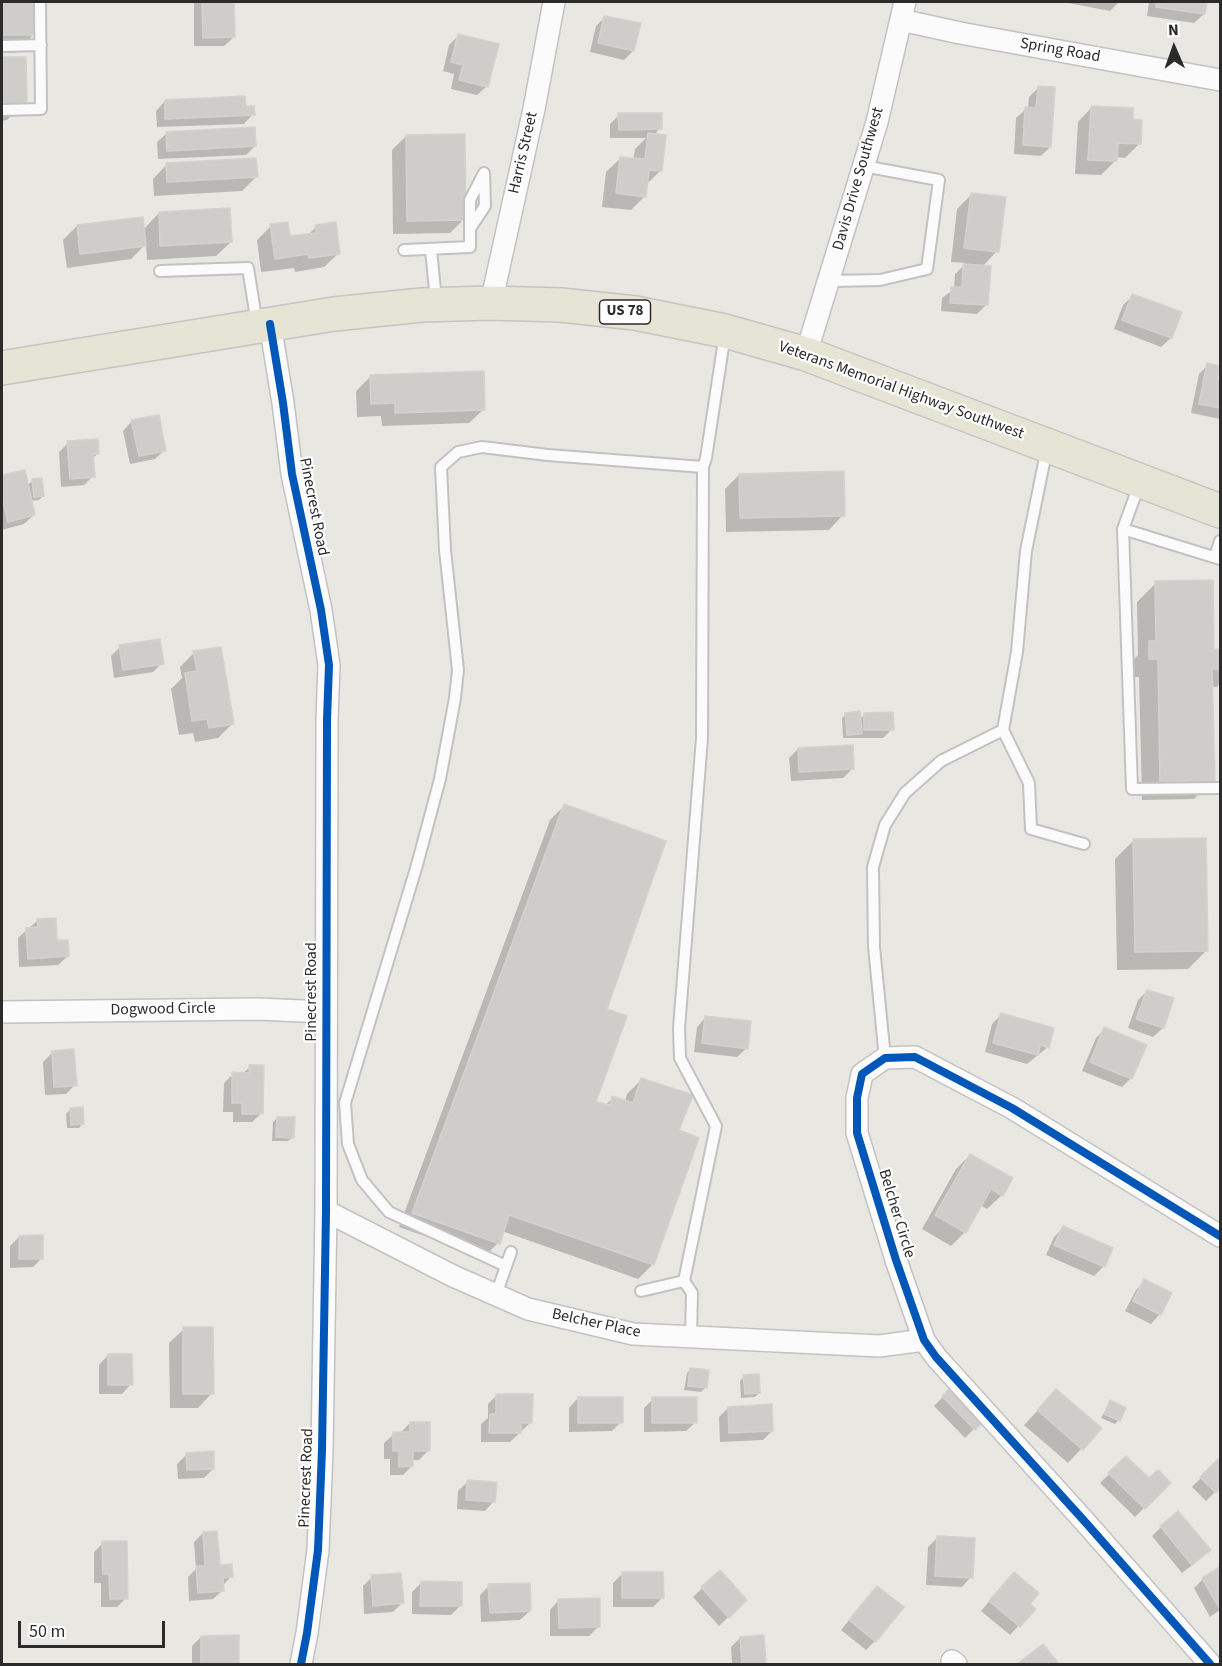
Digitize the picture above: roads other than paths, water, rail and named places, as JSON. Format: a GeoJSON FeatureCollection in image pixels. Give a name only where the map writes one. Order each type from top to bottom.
{"type":"FeatureCollection","features":[{"type":"Feature","properties":{"kind":"main road","name":"Veterans Memorial Highway Southwest"},"geometry":{"type":"LineString","coordinates":[[2,368],[334,314],[437,305],[489,303],[561,305],[635,313],[725,331],[806,354],[1221,511]]}},
{"type":"Feature","properties":{"kind":"street","name":"Harris Street"},"geometry":{"type":"LineString","coordinates":[[489,303],[493,294],[534,109],[554,2]]}},
{"type":"Feature","properties":{"kind":"street","name":"Spring Road"},"geometry":{"type":"LineString","coordinates":[[903,11],[960,33],[1221,80]]}},
{"type":"Feature","properties":{"kind":"street","name":"Davis Drive Southwest"},"geometry":{"type":"LineString","coordinates":[[806,354],[877,122],[903,11]]}},
{"type":"Feature","properties":{"kind":"street","name":"Pinecrest Road"},"geometry":{"type":"LineString","coordinates":[[264,325],[283,403],[292,474],[321,610],[329,665],[325,1012],[326,1212],[322,1450],[318,1550],[301,1665]]}},
{"type":"Feature","properties":{"kind":"street","name":"Dogwood Circle"},"geometry":{"type":"LineString","coordinates":[[2,1012],[258,1009],[325,1012]]}},
{"type":"Feature","properties":{"kind":"street"},"geometry":{"type":"LineString","coordinates":[[885,1058],[915,1057],[1012,1108],[1221,1236]]}},
{"type":"Feature","properties":{"kind":"street","name":"Belcher Circle"},"geometry":{"type":"LineString","coordinates":[[885,1058],[862,1074],[857,1098],[857,1133],[896,1260],[924,1340],[936,1357],[1087,1524],[1210,1665]]}},
{"type":"Feature","properties":{"kind":"street","name":"Belcher Place"},"geometry":{"type":"LineString","coordinates":[[326,1212],[453,1276],[528,1309],[633,1334],[879,1346],[924,1340]]}},
{"type":"Feature","properties":{"kind":"lane"},"geometry":{"type":"LineString","coordinates":[[2,110],[41,109],[40,2]]}},
{"type":"Feature","properties":{"kind":"lane"},"geometry":{"type":"LineString","coordinates":[[2,46],[41,45]]}},
{"type":"Feature","properties":{"kind":"lane"},"geometry":{"type":"LineString","coordinates":[[829,281],[879,280],[927,270],[939,180],[863,166]]}},
{"type":"Feature","properties":{"kind":"lane"},"geometry":{"type":"LineString","coordinates":[[404,250],[470,247],[471,227]]}},
{"type":"Feature","properties":{"kind":"lane"},"geometry":{"type":"LineString","coordinates":[[431,250],[437,305]]}},
{"type":"Feature","properties":{"kind":"lane"},"geometry":{"type":"LineString","coordinates":[[160,271],[248,268],[264,325]]}},
{"type":"Feature","properties":{"kind":"lane"},"geometry":{"type":"LineString","coordinates":[[691,1337],[692,1293],[684,1281],[716,1126],[680,1058],[680,1028],[702,738],[703,467],[725,331]]}},
{"type":"Feature","properties":{"kind":"lane"},"geometry":{"type":"LineString","coordinates":[[1047,445],[1026,551],[1017,652],[1003,730],[1029,783],[1031,829],[1084,844]]}},
{"type":"Feature","properties":{"kind":"lane"},"geometry":{"type":"LineString","coordinates":[[506,1266],[389,1212],[362,1180],[348,1144],[345,1103],[435,801],[455,698],[458,670],[445,550],[441,467],[458,452],[482,447],[548,455],[703,467]]}},
{"type":"Feature","properties":{"kind":"lane"},"geometry":{"type":"LineString","coordinates":[[1141,481],[1123,529],[1132,789],[1221,788]]}},
{"type":"Feature","properties":{"kind":"lane"},"geometry":{"type":"LineString","coordinates":[[1123,529],[1218,558],[1221,541]]}},
{"type":"Feature","properties":{"kind":"lane"},"geometry":{"type":"LineString","coordinates":[[885,1058],[874,947],[873,867],[885,825],[905,793],[941,761],[1003,730]]}},
{"type":"Feature","properties":{"kind":"lane"},"geometry":{"type":"LineString","coordinates":[[496,1295],[511,1252]]}},
{"type":"Feature","properties":{"kind":"lane"},"geometry":{"type":"LineString","coordinates":[[641,1291],[684,1281]]}}]}
